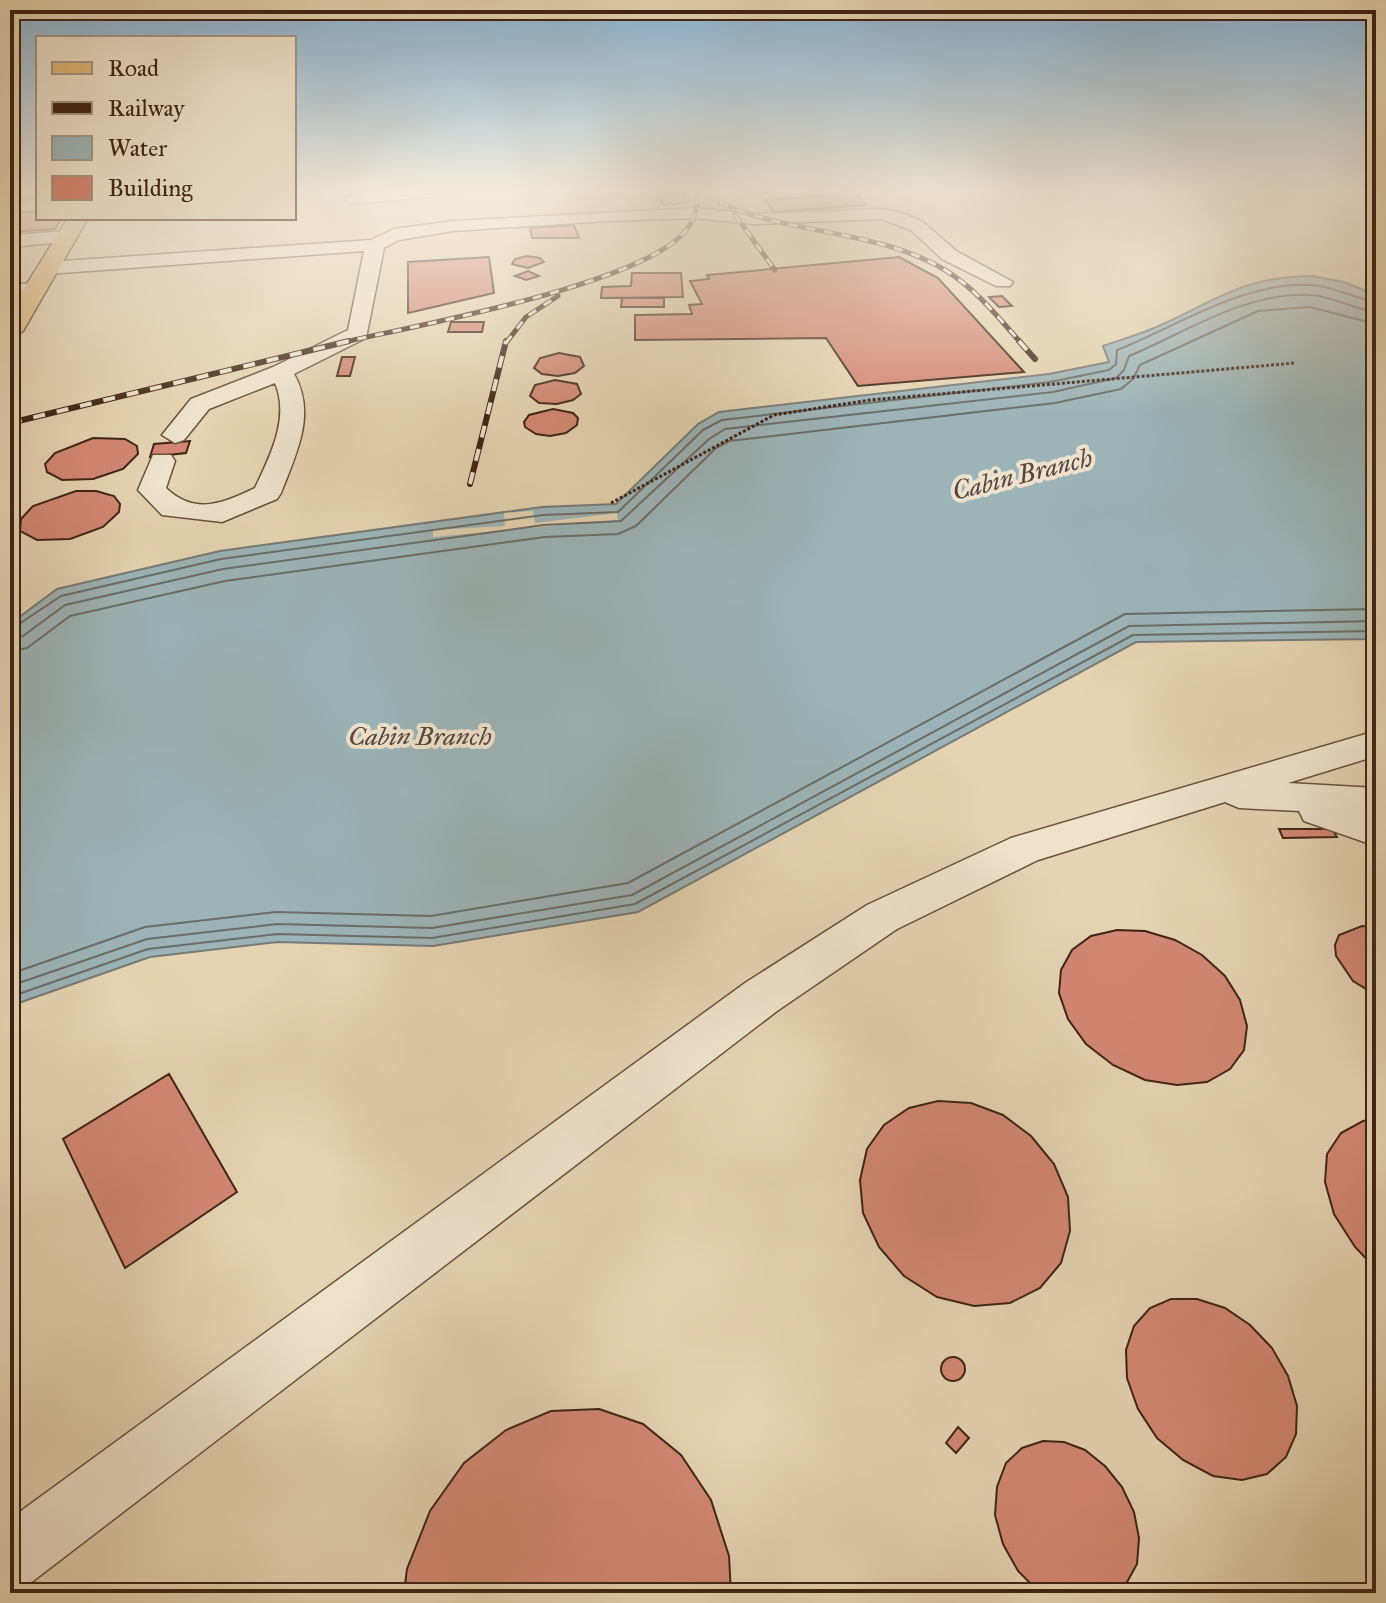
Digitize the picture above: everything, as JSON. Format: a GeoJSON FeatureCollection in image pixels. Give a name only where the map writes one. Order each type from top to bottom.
{"type":"FeatureCollection","features":[{"type":"Feature","properties":{"kind":"main road"},"geometry":{"type":"LineString","coordinates":[[12,325],[51,264]]}},
{"type":"Feature","properties":{"kind":"street"},"geometry":{"type":"LineString","coordinates":[[48,268],[108,264]]}},
{"type":"Feature","properties":{"kind":"street"},"geometry":{"type":"LineString","coordinates":[[175,435],[200,404],[281,372],[358,333],[371,264]]}},
{"type":"Feature","properties":{"kind":"street"},"geometry":{"type":"LineString","coordinates":[[967,264],[1003,282]]}},
{"type":"Feature","properties":{"kind":"street"},"geometry":{"type":"LineString","coordinates":[[10,291],[35,289]]}},
{"type":"Feature","properties":{"kind":"street"},"geometry":{"type":"LineString","coordinates":[[162,461],[152,490],[172,509],[222,514],[267,493],[286,447],[296,408],[281,372]]}},
{"type":"Feature","properties":{"kind":"street"},"geometry":{"type":"LineString","coordinates":[[10,1558],[761,997],[882,917],[1025,849],[1376,743]]}},
{"type":"Feature","properties":{"kind":"street"},"geometry":{"type":"LineString","coordinates":[[1214,792],[1376,802]]}},
{"type":"Feature","properties":{"kind":"street"},"geometry":{"type":"LineString","coordinates":[[1271,796],[1376,831]]}},
{"type":"Feature","properties":{"kind":"path"},"geometry":{"type":"LineString","coordinates":[[611,503],[774,415],[870,400],[1295,363]]}},
{"type":"Feature","properties":{"kind":"water","name":"Cabin Branch"},"geometry":{"type":"Polygon","coordinates":[[[1312,276],[1344,282],[1376,295],[1376,639],[1136,642],[638,912],[433,946],[277,942],[150,957],[10,1006],[10,624],[57,589],[220,551],[542,507],[616,504],[698,424],[719,412],[1049,374],[1109,362],[1103,346],[1154,328],[1249,285],[1288,277],[1312,276]]]}},
{"type":"Feature","properties":{"kind":"pier"},"geometry":{"type":"Polygon","coordinates":[[[533,511],[535,523],[617,513],[618,520],[433,537],[433,530],[505,526],[504,513],[533,511]]]}},
{"type":"Feature","properties":{"kind":"building"},"geometry":{"type":"Polygon","coordinates":[[[408,264],[490,264],[494,293],[408,313],[408,264]]]}},
{"type":"Feature","properties":{"kind":"building"},"geometry":{"type":"Polygon","coordinates":[[[512,264],[539,264],[528,268],[512,264]]]}},
{"type":"Feature","properties":{"kind":"building"},"geometry":{"type":"Polygon","coordinates":[[[826,264],[912,264],[938,278],[1024,372],[858,386],[826,338],[635,340],[635,315],[692,314],[689,305],[702,304],[690,281],[709,279],[707,275],[826,264]]]}},
{"type":"Feature","properties":{"kind":"building"},"geometry":{"type":"Polygon","coordinates":[[[528,271],[539,276],[526,280],[515,276],[528,271]]]}},
{"type":"Feature","properties":{"kind":"building"},"geometry":{"type":"Polygon","coordinates":[[[632,273],[681,273],[683,297],[601,298],[602,287],[631,286],[632,273]]]}},
{"type":"Feature","properties":{"kind":"building"},"geometry":{"type":"Polygon","coordinates":[[[1002,296],[1012,306],[999,307],[989,297],[1002,296]]]}},
{"type":"Feature","properties":{"kind":"building"},"geometry":{"type":"Polygon","coordinates":[[[622,298],[664,298],[664,307],[621,307],[622,298]]]}},
{"type":"Feature","properties":{"kind":"building"},"geometry":{"type":"Polygon","coordinates":[[[451,322],[484,322],[482,332],[448,332],[451,322]]]}},
{"type":"Feature","properties":{"kind":"building"},"geometry":{"type":"Polygon","coordinates":[[[559,353],[580,357],[584,366],[575,373],[558,376],[542,374],[534,368],[540,358],[559,353]]]}},
{"type":"Feature","properties":{"kind":"building"},"geometry":{"type":"Polygon","coordinates":[[[342,357],[355,357],[350,376],[337,376],[342,357]]]}},
{"type":"Feature","properties":{"kind":"building"},"geometry":{"type":"Polygon","coordinates":[[[555,380],[577,384],[581,394],[573,400],[557,404],[539,403],[530,396],[535,385],[555,380]]]}},
{"type":"Feature","properties":{"kind":"building"},"geometry":{"type":"Polygon","coordinates":[[[553,409],[573,413],[578,418],[577,425],[566,433],[550,436],[536,434],[525,427],[524,422],[529,415],[553,409]]]}},
{"type":"Feature","properties":{"kind":"building"},"geometry":{"type":"Polygon","coordinates":[[[93,438],[125,439],[137,446],[138,454],[123,469],[93,479],[62,480],[47,472],[45,464],[55,453],[93,438]]]}},
{"type":"Feature","properties":{"kind":"building"},"geometry":{"type":"Polygon","coordinates":[[[190,441],[186,453],[150,457],[154,444],[190,441]]]}},
{"type":"Feature","properties":{"kind":"building"},"geometry":{"type":"Polygon","coordinates":[[[76,491],[96,491],[114,496],[120,504],[119,512],[103,527],[70,539],[37,540],[20,531],[21,519],[33,506],[76,491]]]}},
{"type":"Feature","properties":{"kind":"building"},"geometry":{"type":"Polygon","coordinates":[[[1279,829],[1332,829],[1337,837],[1283,838],[1279,829]]]}},
{"type":"Feature","properties":{"kind":"building"},"geometry":{"type":"Polygon","coordinates":[[[1362,926],[1376,927],[1376,995],[1353,981],[1336,956],[1335,945],[1339,935],[1362,926]]]}},
{"type":"Feature","properties":{"kind":"building"},"geometry":{"type":"Polygon","coordinates":[[[1117,930],[1145,931],[1175,940],[1202,955],[1225,976],[1240,1000],[1247,1026],[1244,1050],[1230,1069],[1207,1082],[1177,1085],[1145,1080],[1113,1065],[1086,1044],[1068,1019],[1059,993],[1061,970],[1072,950],[1091,936],[1117,930]]]}},
{"type":"Feature","properties":{"kind":"building"},"geometry":{"type":"Polygon","coordinates":[[[169,1074],[237,1192],[125,1268],[63,1139],[169,1074]]]}},
{"type":"Feature","properties":{"kind":"building"},"geometry":{"type":"Polygon","coordinates":[[[938,1101],[971,1103],[1003,1115],[1031,1136],[1054,1164],[1068,1197],[1070,1231],[1061,1263],[1040,1288],[1010,1303],[974,1306],[937,1297],[904,1276],[879,1247],[863,1213],[860,1180],[867,1149],[884,1125],[909,1108],[938,1101]]]}},
{"type":"Feature","properties":{"kind":"building"},"geometry":{"type":"Polygon","coordinates":[[[1376,1119],[1376,1269],[1355,1247],[1334,1214],[1325,1182],[1327,1154],[1341,1133],[1363,1121],[1376,1119]]]}},
{"type":"Feature","properties":{"kind":"building"},"geometry":{"type":"Polygon","coordinates":[[[1171,1299],[1197,1299],[1225,1308],[1250,1325],[1272,1348],[1288,1376],[1297,1406],[1296,1434],[1286,1457],[1267,1474],[1242,1480],[1213,1476],[1183,1460],[1157,1438],[1138,1409],[1127,1378],[1126,1350],[1134,1326],[1150,1308],[1171,1299]]]}},
{"type":"Feature","properties":{"kind":"building"},"geometry":{"type":"Polygon","coordinates":[[[953,1357],[964,1364],[965,1369],[958,1380],[953,1381],[942,1374],[941,1369],[948,1358],[953,1357]]]}},
{"type":"Feature","properties":{"kind":"building"},"geometry":{"type":"Polygon","coordinates":[[[599,1409],[643,1424],[681,1455],[711,1500],[729,1556],[731,1593],[404,1593],[407,1569],[430,1511],[464,1463],[506,1430],[551,1411],[599,1409]]]}},
{"type":"Feature","properties":{"kind":"building"},"geometry":{"type":"Polygon","coordinates":[[[958,1427],[969,1438],[956,1453],[946,1443],[958,1427]]]}},
{"type":"Feature","properties":{"kind":"building"},"geometry":{"type":"Polygon","coordinates":[[[1043,1441],[1064,1442],[1085,1450],[1105,1466],[1122,1487],[1134,1512],[1139,1538],[1137,1564],[1121,1593],[1040,1593],[1018,1571],[1003,1544],[995,1515],[997,1487],[1006,1463],[1022,1448],[1043,1441]]]}},
{"type":"Feature","properties":{"kind":"railway"},"geometry":{"type":"LineString","coordinates":[[349,341],[526,300],[579,285],[634,264]]}},
{"type":"Feature","properties":{"kind":"railway"},"geometry":{"type":"LineString","coordinates":[[770,264],[775,270]]}},
{"type":"Feature","properties":{"kind":"railway"},"geometry":{"type":"LineString","coordinates":[[933,264],[966,285],[1021,343]]}},
{"type":"Feature","properties":{"kind":"railway"},"geometry":{"type":"LineString","coordinates":[[506,343],[526,317],[558,296]]}},
{"type":"Feature","properties":{"kind":"railway"},"geometry":{"type":"LineString","coordinates":[[10,423],[349,341]]}},
{"type":"Feature","properties":{"kind":"railway"},"geometry":{"type":"LineString","coordinates":[[340,343],[349,341]]}},
{"type":"Feature","properties":{"kind":"railway"},"geometry":{"type":"LineString","coordinates":[[470,484],[506,341]]}},
{"type":"Feature","properties":{"kind":"railway"},"geometry":{"type":"LineString","coordinates":[[1019,341],[1035,359]]}}]}
